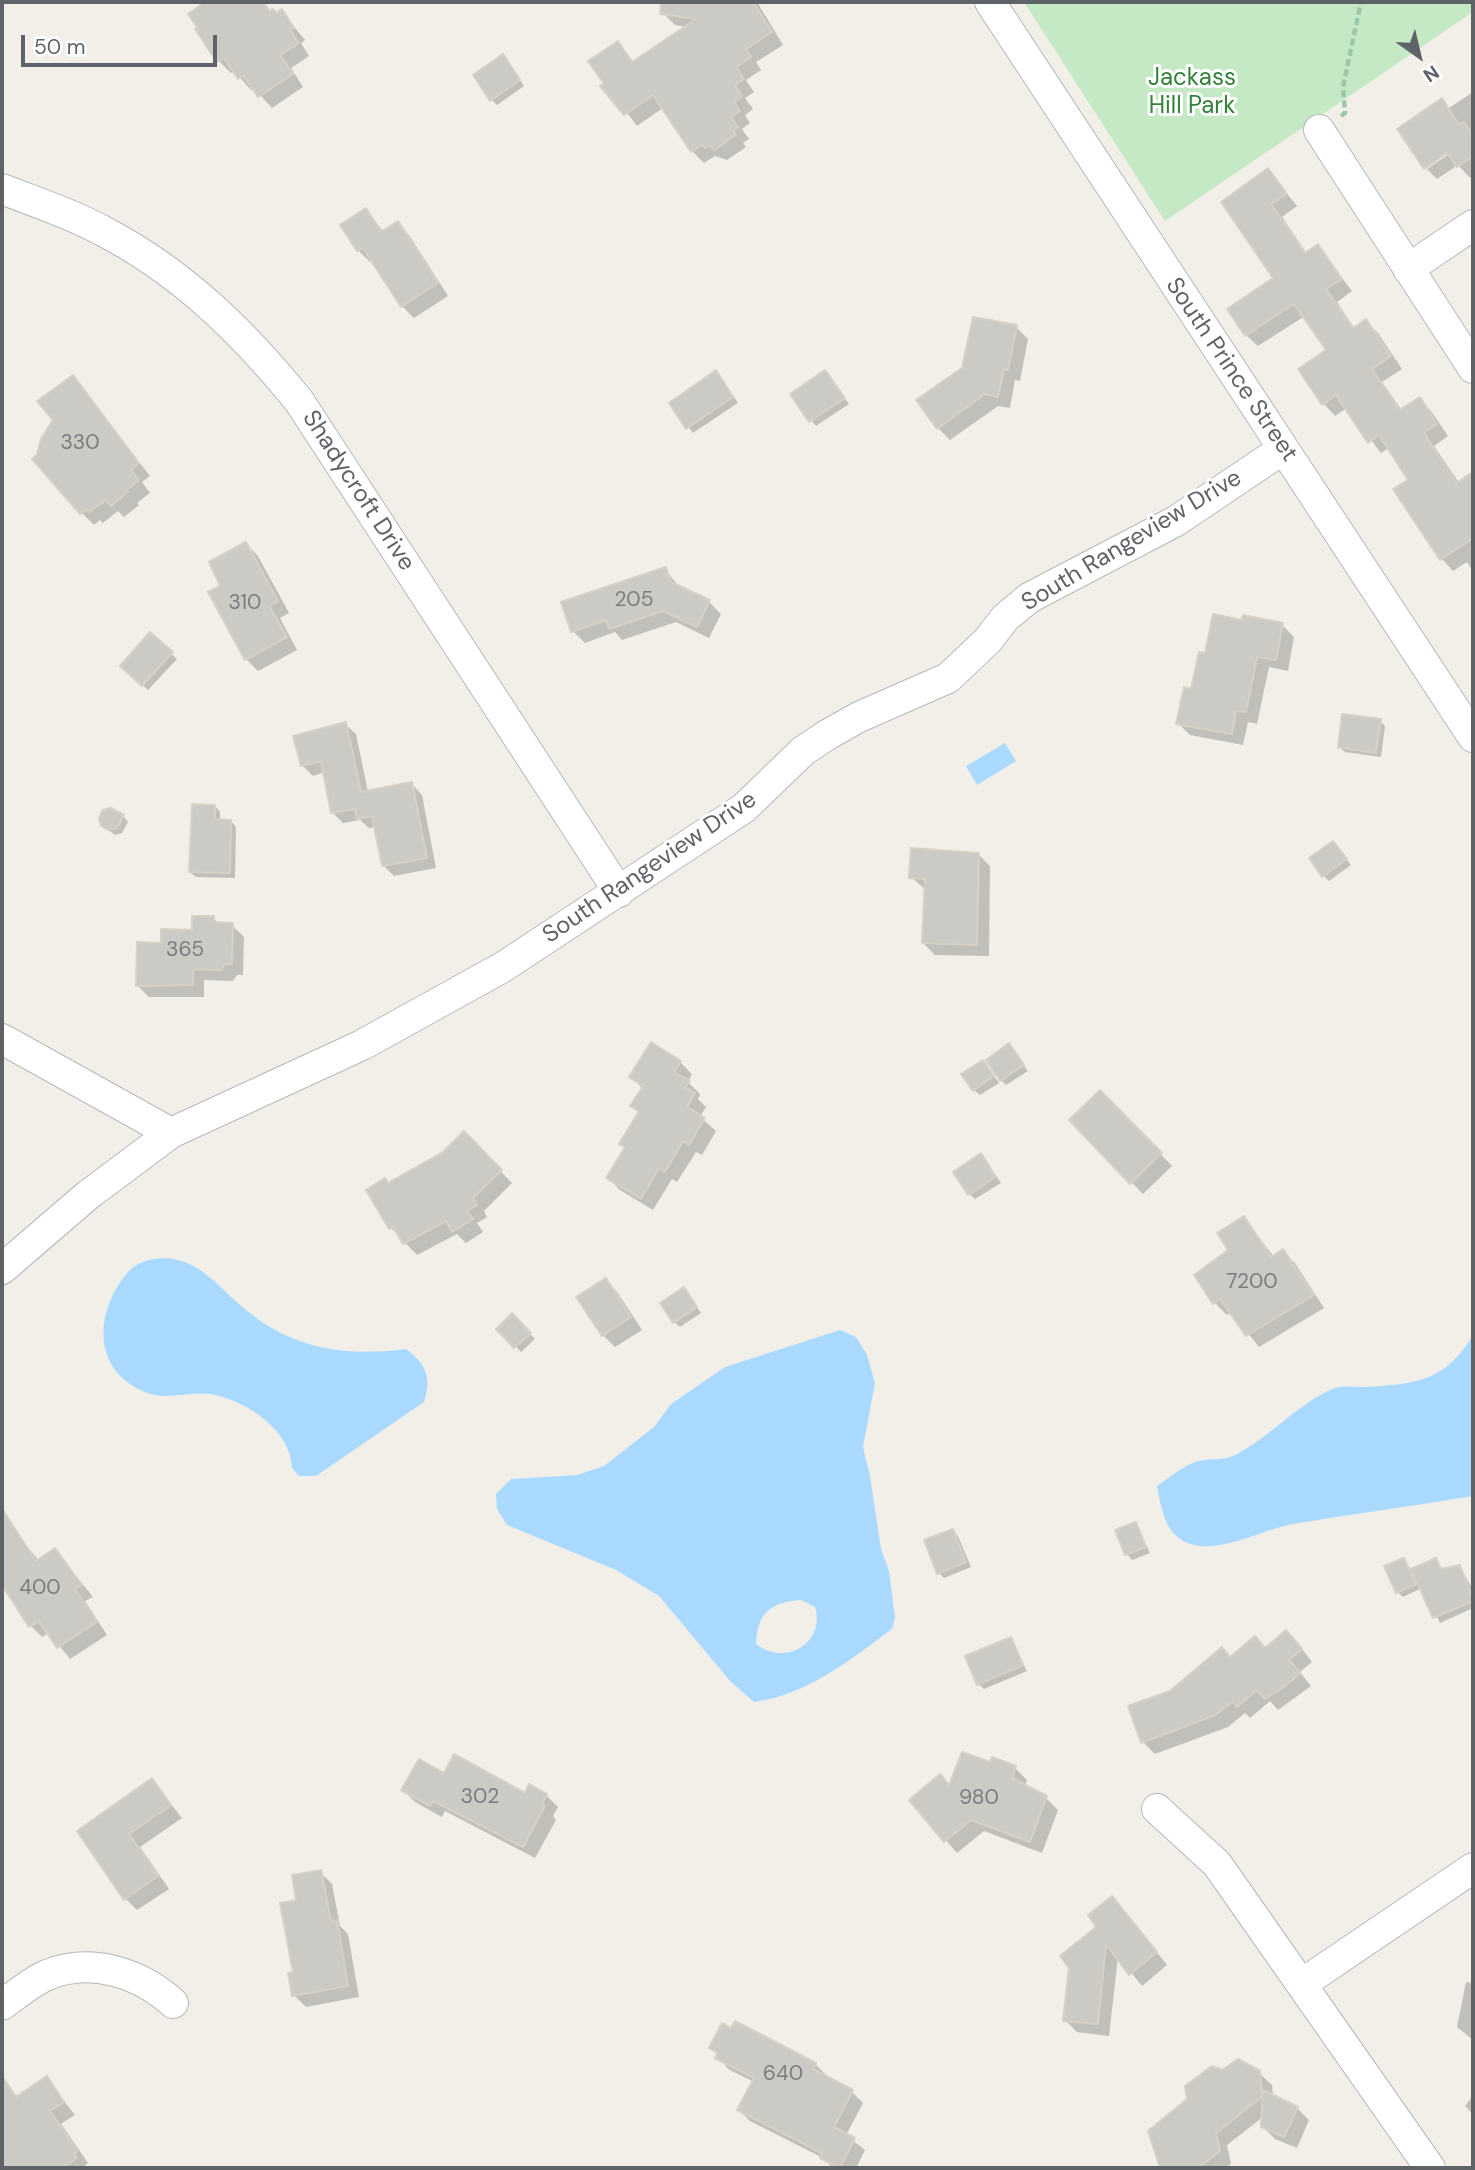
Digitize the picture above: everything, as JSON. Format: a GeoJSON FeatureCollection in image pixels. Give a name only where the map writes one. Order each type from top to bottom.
{"type":"FeatureCollection","features":[{"type":"Feature","properties":{"kind":"street","name":"South Prince Street"},"geometry":{"type":"LineString","coordinates":[[990,2],[1473,737]]}},
{"type":"Feature","properties":{"kind":"street"},"geometry":{"type":"LineString","coordinates":[[1319,130],[1473,368]]}},
{"type":"Feature","properties":{"kind":"street","name":"Shadycroft Drive"},"geometry":{"type":"LineString","coordinates":[[2,189],[102,230],[163,267],[210,304],[260,353],[299,401],[620,892]]}},
{"type":"Feature","properties":{"kind":"street"},"geometry":{"type":"LineString","coordinates":[[1408,269],[1473,225]]}},
{"type":"Feature","properties":{"kind":"street","name":"South Rangeview Drive"},"geometry":{"type":"LineString","coordinates":[[2,1269],[88,1195],[171,1133],[406,1023],[503,967],[744,808],[818,740],[859,717],[948,678],[988,640],[1005,618],[1029,598],[1176,521],[1283,449]]}},
{"type":"Feature","properties":{"kind":"street"},"geometry":{"type":"LineString","coordinates":[[2,1039],[171,1133]]}},
{"type":"Feature","properties":{"kind":"street"},"geometry":{"type":"LineString","coordinates":[[1157,1810],[1217,1864],[1303,1983],[1430,2168]]}},
{"type":"Feature","properties":{"kind":"street"},"geometry":{"type":"LineString","coordinates":[[1303,1983],[1473,1868]]}},
{"type":"Feature","properties":{"kind":"street"},"geometry":{"type":"LineString","coordinates":[[2,2005],[48,1975],[78,1967],[126,1974],[145,1982],[173,2003]]}},
{"type":"Feature","properties":{"kind":"path"},"geometry":{"type":"LineString","coordinates":[[1319,130],[1345,113],[1343,87],[1361,2]]}},
{"type":"Feature","properties":{"kind":"green space","name":"Jackass Hill Park"},"geometry":{"type":"Polygon","coordinates":[[[1024,2],[1473,2],[1473,12],[1165,221],[1024,2]]]}},
{"type":"Feature","properties":{"kind":"water"},"geometry":{"type":"Polygon","coordinates":[[[1005,743],[1016,761],[977,785],[966,766],[1005,743]]]}},
{"type":"Feature","properties":{"kind":"water"},"geometry":{"type":"Polygon","coordinates":[[[152,1259],[179,1260],[200,1270],[263,1323],[301,1341],[321,1347],[362,1352],[406,1349],[423,1366],[427,1378],[424,1402],[316,1476],[299,1476],[292,1468],[290,1455],[276,1430],[254,1411],[215,1395],[158,1396],[133,1386],[119,1375],[110,1362],[105,1347],[106,1314],[112,1297],[130,1270],[152,1259]]]}},
{"type":"Feature","properties":{"kind":"water"},"geometry":{"type":"Polygon","coordinates":[[[840,1330],[856,1337],[867,1355],[875,1383],[863,1447],[881,1549],[889,1571],[895,1618],[892,1629],[844,1664],[810,1684],[792,1692],[754,1702],[730,1681],[659,1596],[616,1570],[507,1525],[497,1509],[496,1494],[511,1479],[577,1475],[604,1466],[654,1427],[671,1404],[725,1367],[840,1330]],[[801,1600],[781,1603],[774,1607],[759,1624],[756,1644],[779,1653],[800,1648],[809,1641],[814,1631],[817,1620],[815,1607],[801,1600]]]}},
{"type":"Feature","properties":{"kind":"water"},"geometry":{"type":"Polygon","coordinates":[[[1473,1335],[1473,1496],[1293,1524],[1218,1545],[1194,1545],[1184,1541],[1171,1530],[1163,1514],[1157,1486],[1182,1469],[1198,1461],[1235,1455],[1306,1404],[1332,1389],[1399,1384],[1427,1378],[1451,1363],[1473,1335]]]}},
{"type":"Feature","properties":{"kind":"building"},"geometry":{"type":"Polygon","coordinates":[[[205,2],[262,2],[269,11],[273,9],[276,13],[282,9],[294,28],[290,30],[299,43],[280,55],[293,74],[258,97],[243,75],[238,79],[224,58],[217,62],[195,29],[197,27],[188,14],[205,2]]]}},
{"type":"Feature","properties":{"kind":"building"},"geometry":{"type":"Polygon","coordinates":[[[661,2],[753,2],[772,32],[746,49],[751,57],[736,67],[744,79],[735,85],[742,97],[734,102],[740,111],[731,117],[738,127],[733,130],[736,135],[714,150],[710,145],[705,148],[703,144],[691,152],[653,95],[624,115],[600,86],[604,84],[588,61],[618,41],[632,62],[696,19],[660,14],[661,2]]]}},
{"type":"Feature","properties":{"kind":"building"},"geometry":{"type":"Polygon","coordinates":[[[503,54],[520,80],[490,101],[473,75],[503,54]]]}},
{"type":"Feature","properties":{"kind":"building"},"geometry":{"type":"Polygon","coordinates":[[[1442,98],[1459,125],[1464,122],[1473,136],[1473,156],[1457,167],[1447,153],[1424,169],[1397,129],[1442,98]]]}},
{"type":"Feature","properties":{"kind":"building"},"geometry":{"type":"Polygon","coordinates":[[[1268,168],[1287,194],[1271,204],[1305,253],[1318,244],[1342,279],[1326,289],[1353,328],[1366,319],[1391,356],[1372,369],[1399,410],[1420,397],[1437,424],[1424,433],[1456,483],[1473,472],[1473,538],[1440,560],[1393,489],[1408,480],[1379,435],[1368,443],[1336,395],[1322,405],[1298,369],[1326,350],[1294,304],[1245,336],[1227,309],[1273,278],[1221,202],[1268,168]]]}},
{"type":"Feature","properties":{"kind":"building"},"geometry":{"type":"Polygon","coordinates":[[[366,208],[381,232],[398,221],[438,283],[401,307],[363,248],[357,251],[340,225],[366,208]]]}},
{"type":"Feature","properties":{"kind":"building"},"geometry":{"type":"Polygon","coordinates":[[[973,317],[1017,325],[1008,370],[1004,369],[998,397],[985,394],[937,429],[916,400],[962,368],[973,317]]]}},
{"type":"Feature","properties":{"kind":"building"},"geometry":{"type":"Polygon","coordinates":[[[716,370],[733,397],[686,429],[669,403],[716,370]]]}},
{"type":"Feature","properties":{"kind":"building"},"geometry":{"type":"Polygon","coordinates":[[[825,370],[845,398],[809,422],[790,394],[825,370]]]}},
{"type":"Feature","properties":{"kind":"building"},"geometry":{"type":"Polygon","coordinates":[[[73,375],[139,463],[131,470],[139,480],[126,490],[128,492],[111,506],[106,500],[89,512],[87,509],[80,514],[32,459],[37,455],[41,439],[53,420],[37,401],[73,375]]]}},
{"type":"Feature","properties":{"kind":"building"},"geometry":{"type":"Polygon","coordinates":[[[246,542],[278,601],[269,606],[287,637],[245,660],[208,592],[220,586],[209,562],[246,542]]]}},
{"type":"Feature","properties":{"kind":"building"},"geometry":{"type":"Polygon","coordinates":[[[666,567],[671,582],[710,600],[697,627],[663,611],[609,629],[606,620],[571,632],[561,602],[666,567]]]}},
{"type":"Feature","properties":{"kind":"building"},"geometry":{"type":"Polygon","coordinates":[[[1213,614],[1241,620],[1243,615],[1283,623],[1276,660],[1257,657],[1246,712],[1236,711],[1232,734],[1176,724],[1184,687],[1191,689],[1199,652],[1205,653],[1213,614]]]}},
{"type":"Feature","properties":{"kind":"building"},"geometry":{"type":"Polygon","coordinates":[[[150,632],[173,652],[142,686],[120,666],[150,632]]]}},
{"type":"Feature","properties":{"kind":"building"},"geometry":{"type":"Polygon","coordinates":[[[1342,714],[1381,719],[1376,753],[1338,747],[1342,714]]]}},
{"type":"Feature","properties":{"kind":"building"},"geometry":{"type":"Polygon","coordinates":[[[346,722],[361,792],[412,782],[427,858],[382,866],[372,816],[357,819],[355,809],[331,813],[321,761],[301,766],[293,736],[346,722]]]}},
{"type":"Feature","properties":{"kind":"building"},"geometry":{"type":"Polygon","coordinates":[[[192,804],[215,805],[215,819],[231,820],[230,873],[189,872],[192,804]]]}},
{"type":"Feature","properties":{"kind":"building"},"geometry":{"type":"Polygon","coordinates":[[[111,808],[124,815],[117,828],[108,830],[101,826],[99,818],[103,810],[111,808]]]}},
{"type":"Feature","properties":{"kind":"building"},"geometry":{"type":"Polygon","coordinates":[[[1333,841],[1347,859],[1322,877],[1309,858],[1333,841]]]}},
{"type":"Feature","properties":{"kind":"building"},"geometry":{"type":"Polygon","coordinates":[[[911,848],[979,853],[977,945],[922,943],[925,879],[909,878],[911,848]]]}},
{"type":"Feature","properties":{"kind":"building"},"geometry":{"type":"Polygon","coordinates":[[[192,916],[214,916],[214,922],[233,923],[232,964],[225,964],[221,970],[193,969],[193,985],[136,986],[137,942],[161,943],[161,929],[192,930],[192,916]]]}},
{"type":"Feature","properties":{"kind":"building"},"geometry":{"type":"Polygon","coordinates":[[[651,1042],[681,1061],[674,1072],[690,1081],[685,1088],[695,1093],[687,1107],[705,1118],[689,1145],[683,1141],[665,1172],[659,1168],[641,1199],[606,1178],[625,1147],[619,1144],[639,1111],[630,1106],[643,1086],[629,1077],[651,1042]]]}},
{"type":"Feature","properties":{"kind":"building"},"geometry":{"type":"Polygon","coordinates":[[[1009,1043],[1024,1065],[1000,1081],[986,1060],[1009,1043]]]}},
{"type":"Feature","properties":{"kind":"building"},"geometry":{"type":"Polygon","coordinates":[[[983,1060],[994,1076],[973,1091],[961,1074],[983,1060]]]}},
{"type":"Feature","properties":{"kind":"building"},"geometry":{"type":"Polygon","coordinates":[[[1100,1090],[1162,1153],[1130,1184],[1069,1120],[1100,1090]]]}},
{"type":"Feature","properties":{"kind":"building"},"geometry":{"type":"Polygon","coordinates":[[[464,1131],[502,1170],[473,1198],[477,1205],[467,1211],[473,1219],[452,1232],[446,1221],[403,1244],[393,1226],[389,1229],[366,1190],[385,1178],[388,1183],[443,1152],[464,1131]]]}},
{"type":"Feature","properties":{"kind":"building"},"geometry":{"type":"Polygon","coordinates":[[[981,1153],[996,1177],[968,1195],[953,1172],[981,1153]]]}},
{"type":"Feature","properties":{"kind":"building"},"geometry":{"type":"Polygon","coordinates":[[[1244,1216],[1271,1257],[1283,1249],[1314,1295],[1246,1336],[1220,1299],[1213,1304],[1194,1275],[1228,1250],[1217,1233],[1244,1216]]]}},
{"type":"Feature","properties":{"kind":"building"},"geometry":{"type":"Polygon","coordinates":[[[606,1278],[631,1317],[602,1336],[576,1297],[606,1278]]]}},
{"type":"Feature","properties":{"kind":"building"},"geometry":{"type":"Polygon","coordinates":[[[684,1287],[697,1307],[673,1323],[660,1303],[684,1287]]]}},
{"type":"Feature","properties":{"kind":"building"},"geometry":{"type":"Polygon","coordinates":[[[512,1313],[531,1333],[514,1348],[496,1329],[512,1313]]]}},
{"type":"Feature","properties":{"kind":"building"},"geometry":{"type":"Polygon","coordinates":[[[2,1509],[36,1561],[55,1548],[82,1585],[75,1589],[97,1622],[57,1648],[39,1621],[29,1627],[2,1585],[2,1509]]]}},
{"type":"Feature","properties":{"kind":"building"},"geometry":{"type":"Polygon","coordinates":[[[1136,1522],[1146,1547],[1125,1555],[1115,1530],[1136,1522]]]}},
{"type":"Feature","properties":{"kind":"building"},"geometry":{"type":"Polygon","coordinates":[[[953,1529],[966,1562],[937,1574],[924,1540],[953,1529]]]}},
{"type":"Feature","properties":{"kind":"building"},"geometry":{"type":"Polygon","coordinates":[[[1404,1558],[1416,1584],[1396,1593],[1384,1566],[1404,1558]]]}},
{"type":"Feature","properties":{"kind":"building"},"geometry":{"type":"Polygon","coordinates":[[[1436,1558],[1441,1569],[1460,1565],[1473,1601],[1433,1618],[1411,1569],[1436,1558]]]}},
{"type":"Feature","properties":{"kind":"building"},"geometry":{"type":"Polygon","coordinates":[[[1286,1630],[1302,1649],[1289,1660],[1300,1673],[1284,1687],[1265,1699],[1257,1690],[1237,1707],[1233,1702],[1215,1715],[1141,1743],[1128,1706],[1170,1691],[1222,1647],[1230,1657],[1255,1636],[1265,1648],[1286,1630]]]}},
{"type":"Feature","properties":{"kind":"building"},"geometry":{"type":"Polygon","coordinates":[[[1011,1637],[1023,1665],[977,1685],[965,1656],[1011,1637]]]}},
{"type":"Feature","properties":{"kind":"building"},"geometry":{"type":"Polygon","coordinates":[[[962,1752],[990,1762],[992,1757],[1016,1766],[1012,1778],[1047,1796],[1030,1842],[971,1820],[944,1842],[909,1800],[940,1774],[949,1785],[962,1752]]]}},
{"type":"Feature","properties":{"kind":"building"},"geometry":{"type":"Polygon","coordinates":[[[454,1754],[525,1793],[529,1784],[547,1794],[542,1804],[545,1806],[523,1847],[433,1801],[430,1806],[401,1790],[419,1759],[444,1773],[454,1754]]]}},
{"type":"Feature","properties":{"kind":"building"},"geometry":{"type":"Polygon","coordinates":[[[152,1778],[171,1805],[129,1834],[158,1876],[124,1900],[77,1831],[152,1778]]]}},
{"type":"Feature","properties":{"kind":"building"},"geometry":{"type":"Polygon","coordinates":[[[321,1870],[331,1922],[337,1920],[348,1986],[292,1996],[288,1973],[293,1972],[280,1903],[296,1900],[292,1875],[321,1870]]]}},
{"type":"Feature","properties":{"kind":"building"},"geometry":{"type":"Polygon","coordinates":[[[1112,1896],[1157,1952],[1129,1975],[1106,1944],[1098,2024],[1063,2021],[1069,1968],[1060,1956],[1096,1927],[1088,1915],[1112,1896]]]}},
{"type":"Feature","properties":{"kind":"building"},"geometry":{"type":"Polygon","coordinates":[[[735,2021],[816,2063],[813,2069],[853,2090],[834,2127],[855,2138],[840,2168],[820,2158],[822,2153],[737,2110],[754,2078],[715,2058],[718,2053],[709,2048],[722,2023],[731,2028],[735,2021]]]}},
{"type":"Feature","properties":{"kind":"building"},"geometry":{"type":"Polygon","coordinates":[[[1238,2059],[1260,2071],[1262,2097],[1216,2133],[1220,2151],[1198,2168],[1160,2168],[1148,2131],[1187,2099],[1185,2086],[1212,2066],[1222,2070],[1238,2059]]]}},
{"type":"Feature","properties":{"kind":"building"},"geometry":{"type":"Polygon","coordinates":[[[2,2076],[16,2097],[47,2076],[64,2102],[50,2111],[77,2151],[74,2153],[77,2158],[62,2168],[2,2168],[2,2076]]]}},
{"type":"Feature","properties":{"kind":"building"},"geometry":{"type":"Polygon","coordinates":[[[1263,2090],[1298,2107],[1284,2137],[1261,2127],[1263,2090]]]}}]}
